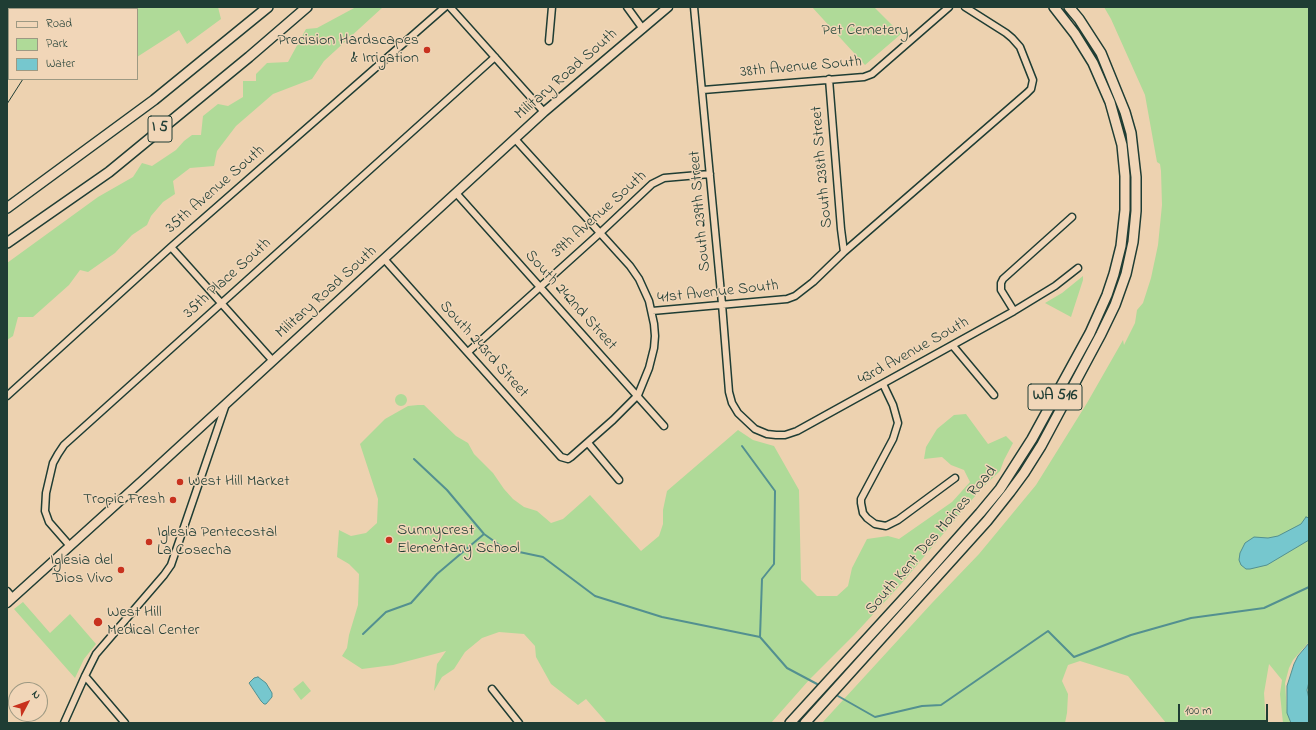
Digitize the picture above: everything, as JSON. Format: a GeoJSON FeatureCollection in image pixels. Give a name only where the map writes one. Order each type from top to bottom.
{"type":"FeatureCollection","features":[{"type":"Feature","properties":{"kind":"highway","name":"I 5"},"geometry":{"type":"LineString","coordinates":[[7,208],[154,100],[268,7]]}},
{"type":"Feature","properties":{"kind":"highway","name":"I 5"},"geometry":{"type":"LineString","coordinates":[[7,243],[109,172],[249,57],[307,7]]}},
{"type":"Feature","properties":{"kind":"highway","name":"South Kent Des Moines Road"},"geometry":{"type":"LineString","coordinates":[[790,723],[922,578],[980,513],[1000,488],[1032,440],[1090,333],[1107,295],[1121,246],[1125,210],[1125,176],[1122,145],[1110,102],[1094,63],[1075,34],[1054,7]]}},
{"type":"Feature","properties":{"kind":"highway","name":"South Kent Des Moines Road"},"geometry":{"type":"LineString","coordinates":[[805,723],[966,544],[1010,492],[1044,439],[1101,334],[1115,305],[1126,274],[1133,242],[1136,211],[1136,177],[1131,134],[1125,112],[1101,53],[1079,18],[1069,7]]}},
{"type":"Feature","properties":{"kind":"main road","name":"Military Road South"},"geometry":{"type":"LineString","coordinates":[[9,597],[70,546],[544,112],[668,7]]}},
{"type":"Feature","properties":{"kind":"street","name":"35th Avenue South"},"geometry":{"type":"LineString","coordinates":[[7,396],[171,247],[445,7]]}},
{"type":"Feature","properties":{"kind":"street"},"geometry":{"type":"LineString","coordinates":[[450,7],[544,112]]}},
{"type":"Feature","properties":{"kind":"street"},"geometry":{"type":"LineString","coordinates":[[549,41],[552,7]]}},
{"type":"Feature","properties":{"kind":"street"},"geometry":{"type":"LineString","coordinates":[[627,7],[643,28]]}},
{"type":"Feature","properties":{"kind":"street","name":"South 239th Street"},"geometry":{"type":"LineString","coordinates":[[694,7],[703,90],[729,392],[738,413],[755,429]]}},
{"type":"Feature","properties":{"kind":"street","name":"38th Avenue South"},"geometry":{"type":"LineString","coordinates":[[703,90],[864,77],[872,74],[949,7]]}},
{"type":"Feature","properties":{"kind":"street","name":"41st Avenue South"},"geometry":{"type":"LineString","coordinates":[[561,457],[566,459],[570,458],[614,420],[638,396],[646,378],[654,348],[654,324],[652,311],[791,298],[813,282],[844,252],[1031,89],[1033,80],[1020,47],[1012,38],[986,19],[965,7]]}},
{"type":"Feature","properties":{"kind":"street","name":"35th Place South"},"geometry":{"type":"LineString","coordinates":[[70,546],[49,522],[45,511],[46,493],[53,463],[64,445],[495,58]]}},
{"type":"Feature","properties":{"kind":"street","name":"South 238th Street"},"geometry":{"type":"LineString","coordinates":[[829,79],[844,252]]}},
{"type":"Feature","properties":{"kind":"street"},"geometry":{"type":"LineString","coordinates":[[515,139],[635,273],[645,291],[652,311]]}},
{"type":"Feature","properties":{"kind":"street","name":"39th Avenue South"},"geometry":{"type":"LineString","coordinates":[[468,352],[657,180],[672,176],[710,174]]}},
{"type":"Feature","properties":{"kind":"street","name":"South 242nd Street"},"geometry":{"type":"LineString","coordinates":[[456,193],[541,286],[664,426]]}},
{"type":"Feature","properties":{"kind":"street"},"geometry":{"type":"LineString","coordinates":[[1014,311],[1002,290],[1001,283],[1003,279],[1072,217]]}},
{"type":"Feature","properties":{"kind":"street"},"geometry":{"type":"LineString","coordinates":[[171,247],[273,361]]}},
{"type":"Feature","properties":{"kind":"street","name":"South 243rd Street"},"geometry":{"type":"LineString","coordinates":[[384,260],[561,457]]}},
{"type":"Feature","properties":{"kind":"street","name":"43rd Avenue South"},"geometry":{"type":"LineString","coordinates":[[755,429],[767,434],[791,434],[1014,311],[1055,286],[1078,268]]}},
{"type":"Feature","properties":{"kind":"street"},"geometry":{"type":"LineString","coordinates":[[953,346],[994,395]]}},
{"type":"Feature","properties":{"kind":"street"},"geometry":{"type":"LineString","coordinates":[[883,384],[895,409],[898,426],[893,439],[861,499],[863,513],[875,524],[886,526],[898,520],[955,478]]}},
{"type":"Feature","properties":{"kind":"street"},"geometry":{"type":"LineString","coordinates":[[64,723],[96,654],[164,575],[170,565],[226,404]]}},
{"type":"Feature","properties":{"kind":"street"},"geometry":{"type":"LineString","coordinates":[[588,443],[619,480]]}},
{"type":"Feature","properties":{"kind":"street"},"geometry":{"type":"LineString","coordinates":[[85,676],[125,723]]}},
{"type":"Feature","properties":{"kind":"street"},"geometry":{"type":"LineString","coordinates":[[492,689],[519,723]]}},
{"type":"Feature","properties":{"kind":"green space"},"geometry":{"type":"Polygon","coordinates":[[[218,7],[221,19],[187,44],[179,30],[138,56],[138,8],[111,8],[218,7]]]}},
{"type":"Feature","properties":{"kind":"green space"},"geometry":{"type":"Polygon","coordinates":[[[356,7],[383,7],[324,61],[312,79],[273,94],[236,126],[217,151],[214,166],[190,168],[173,181],[175,194],[163,202],[151,216],[147,225],[132,235],[115,253],[88,272],[80,270],[69,285],[33,317],[18,317],[13,336],[7,340],[7,263],[98,197],[133,177],[142,163],[152,166],[176,150],[192,135],[201,135],[203,116],[218,104],[228,106],[243,97],[243,81],[256,81],[256,74],[267,63],[288,62],[306,29],[317,28],[356,7]]]}},
{"type":"Feature","properties":{"kind":"green space","name":"Pet Cemetery"},"geometry":{"type":"Polygon","coordinates":[[[812,7],[874,7],[901,34],[865,65],[812,7]]]}},
{"type":"Feature","properties":{"kind":"green space"},"geometry":{"type":"Polygon","coordinates":[[[1104,7],[1309,7],[1309,642],[1293,660],[1285,683],[1287,712],[1291,723],[1283,723],[1280,694],[1282,680],[1269,664],[1264,693],[1266,723],[1166,723],[1128,676],[1080,661],[1068,665],[1062,681],[1068,694],[1065,723],[822,723],[979,554],[1036,485],[1087,403],[1123,340],[1124,345],[1135,323],[1137,310],[1143,303],[1151,278],[1158,245],[1162,205],[1161,171],[1160,164],[1157,162],[1145,95],[1111,19],[1104,7]]]}},
{"type":"Feature","properties":{"kind":"green space"},"geometry":{"type":"Polygon","coordinates":[[[1083,276],[1071,317],[1045,303],[1062,293],[1083,276]]]}},
{"type":"Feature","properties":{"kind":"green space"},"geometry":{"type":"Polygon","coordinates":[[[399,394],[403,394],[407,400],[403,406],[399,406],[395,402],[395,398],[399,394]]]}},
{"type":"Feature","properties":{"kind":"green space"},"geometry":{"type":"Polygon","coordinates":[[[424,405],[456,436],[468,443],[474,454],[493,473],[504,489],[513,499],[524,507],[537,511],[551,523],[563,519],[590,495],[641,551],[659,536],[663,524],[663,510],[667,491],[738,430],[753,440],[774,446],[799,490],[801,580],[817,596],[837,596],[848,586],[852,568],[867,539],[888,536],[899,539],[952,502],[970,482],[964,470],[951,465],[942,457],[924,459],[926,447],[937,429],[954,415],[966,414],[988,444],[1006,436],[1013,443],[1000,471],[981,489],[901,584],[854,635],[809,680],[771,723],[607,723],[586,699],[578,705],[551,684],[536,657],[535,646],[524,634],[499,632],[482,638],[465,652],[454,669],[442,677],[434,691],[437,664],[446,651],[393,665],[362,669],[342,656],[347,648],[349,635],[358,605],[359,574],[349,564],[337,557],[339,530],[351,536],[366,533],[377,523],[378,499],[360,444],[385,419],[408,406],[424,405]]]}},
{"type":"Feature","properties":{"kind":"green space"},"geometry":{"type":"Polygon","coordinates":[[[23,602],[50,633],[70,614],[96,644],[84,659],[75,678],[14,609],[23,602]]]}},
{"type":"Feature","properties":{"kind":"green space"},"geometry":{"type":"Polygon","coordinates":[[[303,681],[311,691],[301,700],[293,689],[303,681]]]}},
{"type":"Feature","properties":{"kind":"water"},"geometry":{"type":"Polygon","coordinates":[[[1306,517],[1309,518],[1309,540],[1267,565],[1246,569],[1241,565],[1239,560],[1240,553],[1245,543],[1254,537],[1268,538],[1278,536],[1301,524],[1306,517]]]}},
{"type":"Feature","properties":{"kind":"water"},"geometry":{"type":"Polygon","coordinates":[[[1309,643],[1309,682],[1307,690],[1309,699],[1309,723],[1291,723],[1287,713],[1287,686],[1298,656],[1309,643]]]}},
{"type":"Feature","properties":{"kind":"water"},"geometry":{"type":"Polygon","coordinates":[[[258,677],[266,683],[272,693],[272,697],[266,704],[261,701],[249,683],[254,678],[258,677]]]}},
{"type":"Feature","properties":{"kind":"waterway"},"geometry":{"type":"LineString","coordinates":[[742,446],[775,491],[774,564],[762,579],[760,637]]}},
{"type":"Feature","properties":{"kind":"waterway"},"geometry":{"type":"LineString","coordinates":[[414,459],[447,490],[484,534],[505,549],[543,557],[595,596],[662,617],[760,637],[787,668],[817,684]]}},
{"type":"Feature","properties":{"kind":"waterway"},"geometry":{"type":"LineString","coordinates":[[363,634],[386,612],[411,603],[437,574],[484,534]]}},
{"type":"Feature","properties":{"kind":"waterway"},"geometry":{"type":"LineString","coordinates":[[838,696],[875,717],[922,706],[941,705],[1048,631],[1074,657],[1131,635],[1191,618],[1264,608],[1309,587]]}},
{"type":"Feature","properties":{"kind":"tram line"},"geometry":{"type":"LineString","coordinates":[[7,104],[22,80]]}},
{"type":"Feature","properties":{"kind":"place","name":"Precision Hardscapes & Irrigation"},"geometry":{"type":"Point","coordinates":[427,50]}},
{"type":"Feature","properties":{"kind":"place","name":"West Hill Market"},"geometry":{"type":"Point","coordinates":[180,482]}},
{"type":"Feature","properties":{"kind":"place","name":"Tropic Fresh"},"geometry":{"type":"Point","coordinates":[173,500]}},
{"type":"Feature","properties":{"kind":"place","name":"Sunnycrest Elementary School"},"geometry":{"type":"Point","coordinates":[389,540]}},
{"type":"Feature","properties":{"kind":"place","name":"Iglesia Pentecostal La Cosecha"},"geometry":{"type":"Point","coordinates":[149,542]}},
{"type":"Feature","properties":{"kind":"place","name":"Iglesia del Dios Vivo"},"geometry":{"type":"Point","coordinates":[121,570]}},
{"type":"Feature","properties":{"kind":"place","name":"West Hill Medical Center"},"geometry":{"type":"Point","coordinates":[98,622]}}]}
